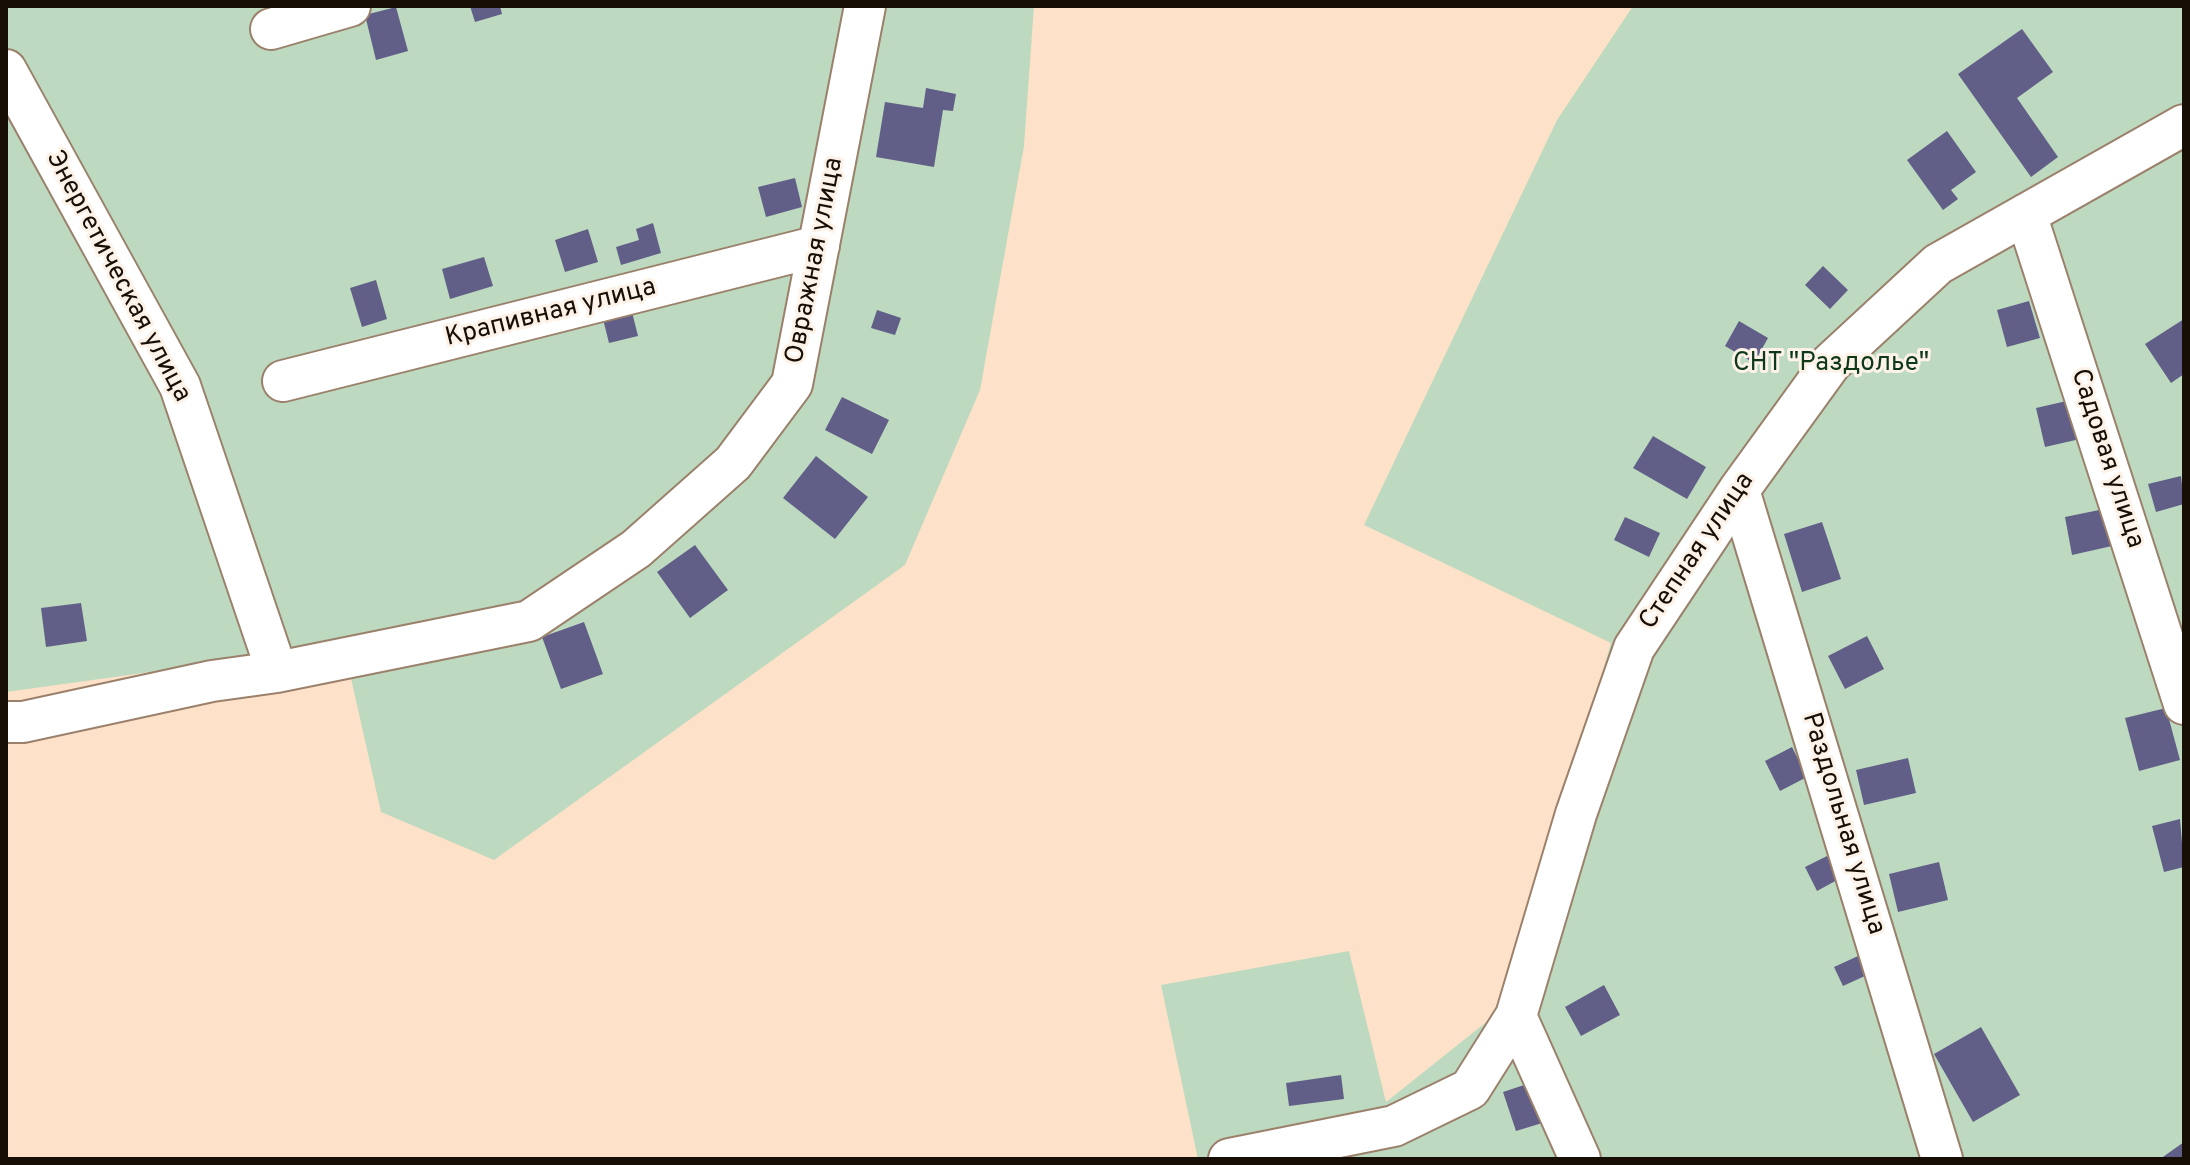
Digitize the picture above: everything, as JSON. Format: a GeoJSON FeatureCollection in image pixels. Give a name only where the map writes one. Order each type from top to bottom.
{"type":"FeatureCollection","features":[{"type":"Feature","properties":{"kind":"street"},"geometry":{"type":"LineString","coordinates":[[271,29],[350,6]]}},
{"type":"Feature","properties":{"kind":"street","name":"Овражная улица"},"geometry":{"type":"LineString","coordinates":[[12,731],[212,681],[277,672],[529,621],[636,549],[733,463],[792,384],[865,6]]}},
{"type":"Feature","properties":{"kind":"street","name":"Энергетическая улица"},"geometry":{"type":"LineString","coordinates":[[6,70],[180,386],[277,672]]}},
{"type":"Feature","properties":{"kind":"street","name":"Степная улица"},"geometry":{"type":"LineString","coordinates":[[1219,1158],[1394,1126],[1470,1089],[1516,1016],[1576,814],[1634,648],[1739,490],[1831,363],[1938,264],[2184,125]]}},
{"type":"Feature","properties":{"kind":"street","name":"Садовая улица"},"geometry":{"type":"LineString","coordinates":[[2026,214],[2184,704]]}},
{"type":"Feature","properties":{"kind":"street","name":"Крапивная улица"},"geometry":{"type":"LineString","coordinates":[[283,381],[819,246]]}},
{"type":"Feature","properties":{"kind":"street","name":"Раздольная улица"},"geometry":{"type":"LineString","coordinates":[[1739,490],[1942,1159]]}},
{"type":"Feature","properties":{"kind":"street"},"geometry":{"type":"LineString","coordinates":[[1516,1016],[1580,1159]]}},
{"type":"Feature","properties":{"kind":"green space"},"geometry":{"type":"Polygon","coordinates":[[[6,6],[1034,6],[1024,146],[980,390],[905,565],[494,860],[381,812],[342,638],[165,670],[6,692],[6,6]]]}},
{"type":"Feature","properties":{"kind":"green space","name":"СНТ \"Раздолье\""},"geometry":{"type":"Polygon","coordinates":[[[1633,6],[2184,6],[2184,1159],[1198,1159],[1161,985],[1349,951],[1386,1102],[1504,1008],[1611,643],[1364,525],[1557,120],[1633,6]]]}},
{"type":"Feature","properties":{"kind":"building"},"geometry":{"type":"Polygon","coordinates":[[[470,6],[500,6],[502,14],[475,22],[470,6]]]}},
{"type":"Feature","properties":{"kind":"building"},"geometry":{"type":"Polygon","coordinates":[[[396,7],[408,51],[376,60],[365,15],[396,7]]]}},
{"type":"Feature","properties":{"kind":"building"},"geometry":{"type":"Polygon","coordinates":[[[2022,29],[2053,72],[2017,98],[2058,157],[2031,177],[1958,74],[2022,29]]]}},
{"type":"Feature","properties":{"kind":"building"},"geometry":{"type":"Polygon","coordinates":[[[926,88],[956,94],[953,111],[943,110],[934,167],[876,157],[885,102],[923,108],[926,88]]]}},
{"type":"Feature","properties":{"kind":"building"},"geometry":{"type":"Polygon","coordinates":[[[1947,131],[1976,172],[1951,190],[1958,199],[1943,210],[1907,160],[1947,131]]]}},
{"type":"Feature","properties":{"kind":"building"},"geometry":{"type":"Polygon","coordinates":[[[795,178],[802,207],[766,217],[758,187],[795,178]]]}},
{"type":"Feature","properties":{"kind":"building"},"geometry":{"type":"Polygon","coordinates":[[[653,223],[661,253],[621,265],[616,247],[639,240],[636,229],[653,223]]]}},
{"type":"Feature","properties":{"kind":"building"},"geometry":{"type":"Polygon","coordinates":[[[588,229],[598,262],[565,272],[555,240],[588,229]]]}},
{"type":"Feature","properties":{"kind":"building"},"geometry":{"type":"Polygon","coordinates":[[[484,257],[493,286],[450,299],[442,269],[484,257]]]}},
{"type":"Feature","properties":{"kind":"building"},"geometry":{"type":"Polygon","coordinates":[[[1823,266],[1848,290],[1830,309],[1805,285],[1823,266]]]}},
{"type":"Feature","properties":{"kind":"building"},"geometry":{"type":"Polygon","coordinates":[[[376,280],[387,319],[362,327],[350,288],[376,280]]]}},
{"type":"Feature","properties":{"kind":"building"},"geometry":{"type":"Polygon","coordinates":[[[2029,301],[2040,338],[2007,347],[1997,310],[2029,301]]]}},
{"type":"Feature","properties":{"kind":"building"},"geometry":{"type":"Polygon","coordinates":[[[877,310],[901,318],[895,335],[871,328],[877,310]]]}},
{"type":"Feature","properties":{"kind":"building"},"geometry":{"type":"Polygon","coordinates":[[[632,312],[638,336],[609,343],[603,319],[632,312]]]}},
{"type":"Feature","properties":{"kind":"building"},"geometry":{"type":"Polygon","coordinates":[[[2184,319],[2184,374],[2171,383],[2145,344],[2184,319]]]}},
{"type":"Feature","properties":{"kind":"building"},"geometry":{"type":"Polygon","coordinates":[[[1739,321],[1768,338],[1754,363],[1725,346],[1739,321]]]}},
{"type":"Feature","properties":{"kind":"building"},"geometry":{"type":"Polygon","coordinates":[[[842,397],[889,420],[872,454],[825,430],[842,397]]]}},
{"type":"Feature","properties":{"kind":"building"},"geometry":{"type":"Polygon","coordinates":[[[2071,400],[2080,439],[2045,447],[2036,408],[2071,400]]]}},
{"type":"Feature","properties":{"kind":"building"},"geometry":{"type":"Polygon","coordinates":[[[1653,436],[1706,467],[1687,499],[1633,468],[1653,436]]]}},
{"type":"Feature","properties":{"kind":"building"},"geometry":{"type":"Polygon","coordinates":[[[816,456],[868,497],[835,539],[783,498],[816,456]]]}},
{"type":"Feature","properties":{"kind":"building"},"geometry":{"type":"Polygon","coordinates":[[[2181,476],[2184,504],[2156,512],[2148,484],[2181,476]]]}},
{"type":"Feature","properties":{"kind":"building"},"geometry":{"type":"Polygon","coordinates":[[[2104,509],[2112,546],[2072,555],[2065,517],[2104,509]]]}},
{"type":"Feature","properties":{"kind":"building"},"geometry":{"type":"Polygon","coordinates":[[[1625,517],[1660,533],[1649,557],[1614,540],[1625,517]]]}},
{"type":"Feature","properties":{"kind":"building"},"geometry":{"type":"Polygon","coordinates":[[[1822,522],[1841,579],[1802,592],[1784,534],[1822,522]]]}},
{"type":"Feature","properties":{"kind":"building"},"geometry":{"type":"Polygon","coordinates":[[[695,545],[728,590],[690,618],[657,572],[695,545]]]}},
{"type":"Feature","properties":{"kind":"building"},"geometry":{"type":"Polygon","coordinates":[[[81,603],[87,641],[46,647],[41,608],[81,603]]]}},
{"type":"Feature","properties":{"kind":"building"},"geometry":{"type":"Polygon","coordinates":[[[584,622],[603,674],[561,689],[542,637],[584,622]]]}},
{"type":"Feature","properties":{"kind":"building"},"geometry":{"type":"Polygon","coordinates":[[[1867,636],[1884,669],[1845,689],[1828,656],[1867,636]]]}},
{"type":"Feature","properties":{"kind":"building"},"geometry":{"type":"Polygon","coordinates":[[[2166,708],[2180,760],[2139,771],[2125,718],[2166,708]]]}},
{"type":"Feature","properties":{"kind":"building"},"geometry":{"type":"Polygon","coordinates":[[[1792,747],[1807,777],[1780,791],[1765,761],[1792,747]]]}},
{"type":"Feature","properties":{"kind":"building"},"geometry":{"type":"Polygon","coordinates":[[[1908,758],[1916,793],[1864,805],[1856,770],[1908,758]]]}},
{"type":"Feature","properties":{"kind":"building"},"geometry":{"type":"Polygon","coordinates":[[[2180,819],[2184,867],[2164,872],[2152,826],[2180,819]]]}},
{"type":"Feature","properties":{"kind":"building"},"geometry":{"type":"Polygon","coordinates":[[[1827,856],[1839,879],[1817,891],[1805,867],[1827,856]]]}},
{"type":"Feature","properties":{"kind":"building"},"geometry":{"type":"Polygon","coordinates":[[[1939,862],[1948,900],[1898,912],[1889,874],[1939,862]]]}},
{"type":"Feature","properties":{"kind":"building"},"geometry":{"type":"Polygon","coordinates":[[[1869,951],[1878,970],[1843,986],[1834,967],[1869,951]]]}},
{"type":"Feature","properties":{"kind":"building"},"geometry":{"type":"Polygon","coordinates":[[[1604,985],[1620,1015],[1581,1036],[1565,1007],[1604,985]]]}},
{"type":"Feature","properties":{"kind":"building"},"geometry":{"type":"Polygon","coordinates":[[[1981,1027],[2020,1095],[1973,1122],[1934,1054],[1981,1027]]]}},
{"type":"Feature","properties":{"kind":"building"},"geometry":{"type":"Polygon","coordinates":[[[1341,1075],[1344,1099],[1289,1106],[1286,1083],[1341,1075]]]}},
{"type":"Feature","properties":{"kind":"building"},"geometry":{"type":"Polygon","coordinates":[[[1539,1080],[1552,1120],[1516,1131],[1503,1092],[1539,1080]]]}},
{"type":"Feature","properties":{"kind":"building"},"geometry":{"type":"Polygon","coordinates":[[[2184,1142],[2184,1159],[2160,1159],[2184,1142]]]}}]}
